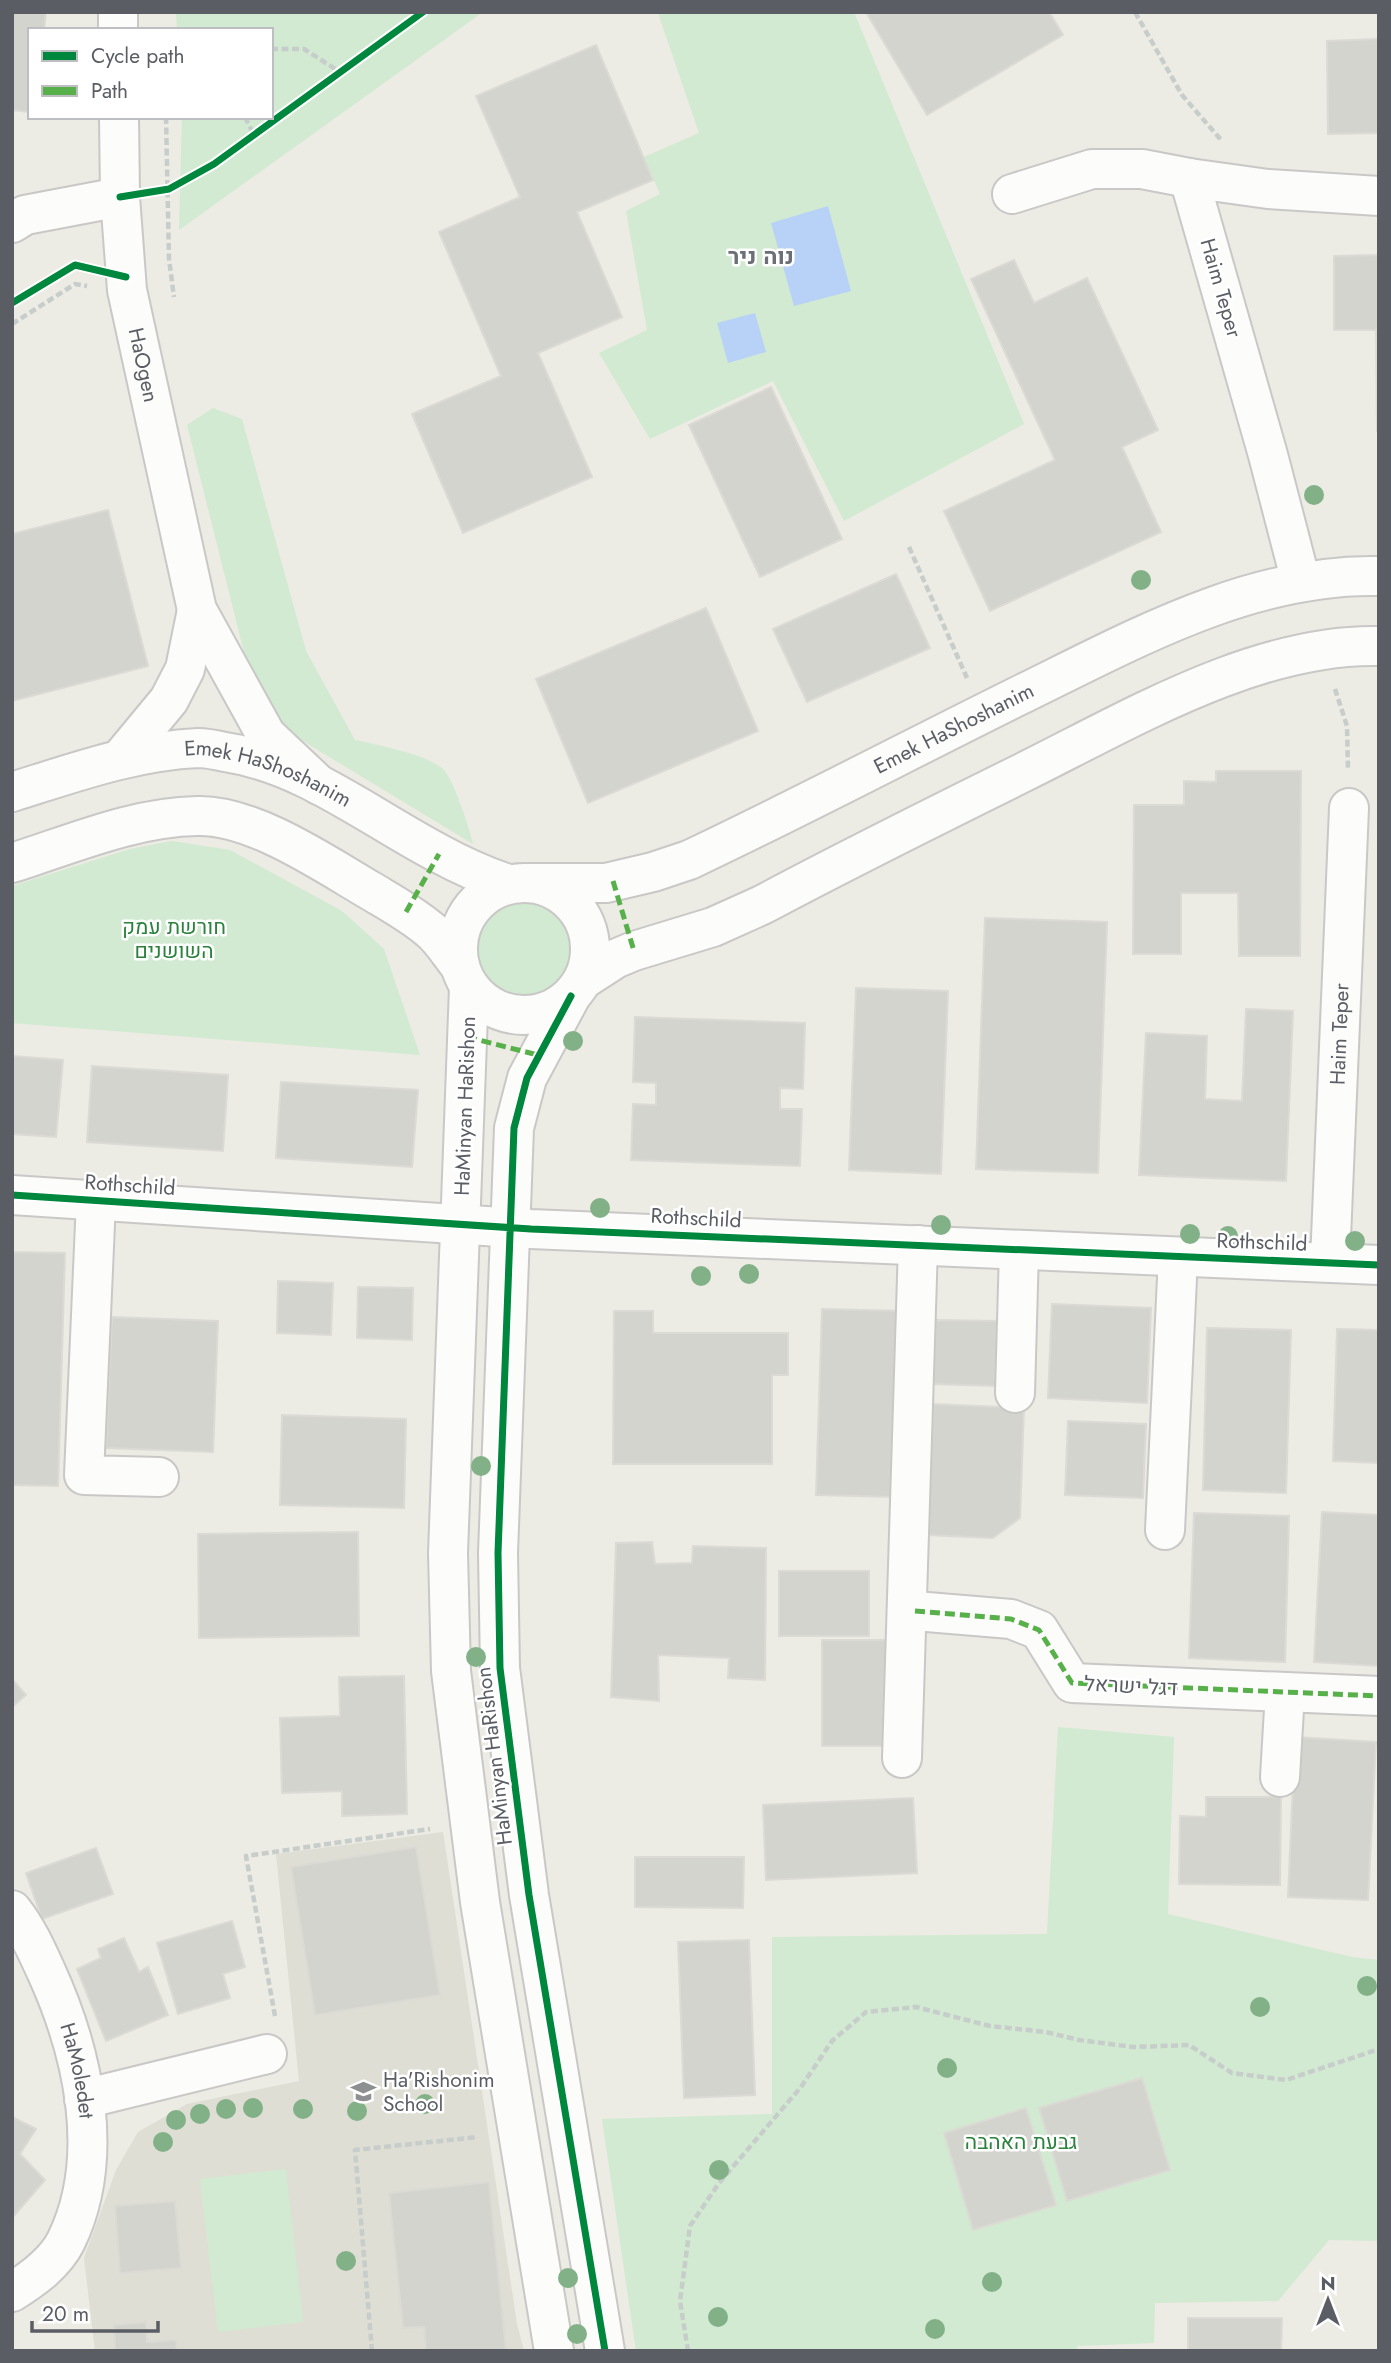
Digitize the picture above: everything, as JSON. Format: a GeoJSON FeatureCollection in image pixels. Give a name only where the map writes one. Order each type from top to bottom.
{"type":"FeatureCollection","features":[{"type":"Feature","properties":{"kind":"street","name":"HaOgen"},"geometry":{"type":"LineString","coordinates":[[119,119],[120,197],[127,290],[197,610],[266,735],[320,785]]}},
{"type":"Feature","properties":{"kind":"street"},"geometry":{"type":"LineString","coordinates":[[1012,194],[1092,169],[1142,169],[1268,189],[1379,196]]}},
{"type":"Feature","properties":{"kind":"street","name":"Haim Teper"},"geometry":{"type":"LineString","coordinates":[[1189,178],[1265,443],[1301,582]]}},
{"type":"Feature","properties":{"kind":"street"},"geometry":{"type":"LineString","coordinates":[[12,222],[24,215],[120,197]]}},
{"type":"Feature","properties":{"kind":"street","name":"Emek HaShoshanim"},"geometry":{"type":"LineString","coordinates":[[12,792],[121,758],[201,748],[246,755],[291,771],[354,803],[439,854],[477,873],[520,883],[606,883],[689,860],[1094,659],[1208,608],[1301,582],[1379,576]]}},
{"type":"Feature","properties":{"kind":"street","name":"HaOgen"},"geometry":{"type":"LineString","coordinates":[[121,758],[169,700],[186,669],[197,610]]}},
{"type":"Feature","properties":{"kind":"street"},"geometry":{"type":"LineString","coordinates":[[12,863],[136,824],[199,815],[230,820],[264,832],[322,861],[406,912],[431,930],[486,1003],[507,1013],[530,1015],[552,1009],[615,959],[713,927],[762,905],[1177,698],[1233,674],[1268,663],[1322,651],[1379,646]]}},
{"type":"Feature","properties":{"kind":"street","name":"Haim Teper"},"geometry":{"type":"LineString","coordinates":[[1330,1262],[1349,808]]}},
{"type":"Feature","properties":{"kind":"street"},"geometry":{"type":"LineString","coordinates":[[464,976],[458,943],[464,921],[477,902],[487,894],[520,883],[554,889],[580,912],[589,933],[591,956],[578,988]]}},
{"type":"Feature","properties":{"kind":"street","name":"HaMinyan HaRishon"},"geometry":{"type":"LineString","coordinates":[[464,976],[460,1224],[447,1553],[450,1671],[468,1823],[554,2351]]}},
{"type":"Feature","properties":{"kind":"street","name":"HaMinyan HaRishon"},"geometry":{"type":"LineString","coordinates":[[578,988],[527,1078],[514,1128],[498,1553],[500,1668],[529,1895],[605,2351]]}},
{"type":"Feature","properties":{"kind":"street","name":"Rothschild"},"geometry":{"type":"LineString","coordinates":[[12,1195],[510,1227],[1379,1265]]}},
{"type":"Feature","properties":{"kind":"street"},"geometry":{"type":"LineString","coordinates":[[96,1200],[84,1475],[159,1477]]}},
{"type":"Feature","properties":{"kind":"street"},"geometry":{"type":"LineString","coordinates":[[902,1758],[918,1245]]}},
{"type":"Feature","properties":{"kind":"street"},"geometry":{"type":"LineString","coordinates":[[1015,1393],[1019,1250]]}},
{"type":"Feature","properties":{"kind":"street"},"geometry":{"type":"LineString","coordinates":[[1165,1530],[1178,1257]]}},
{"type":"Feature","properties":{"kind":"street","name":"דגל ישראל"},"geometry":{"type":"LineString","coordinates":[[915,1611],[1011,1619],[1039,1630],[1072,1683],[1379,1696]]}},
{"type":"Feature","properties":{"kind":"street"},"geometry":{"type":"LineString","coordinates":[[1280,1777],[1285,1692]]}},
{"type":"Feature","properties":{"kind":"street","name":"HaMoledet"},"geometry":{"type":"LineString","coordinates":[[12,1910],[26,1927],[58,1998],[74,2042],[84,2099],[87,2154],[80,2205],[65,2243],[42,2272],[12,2292]]}},
{"type":"Feature","properties":{"kind":"street"},"geometry":{"type":"LineString","coordinates":[[84,2099],[267,2054]]}},
{"type":"Feature","properties":{"kind":"path"},"geometry":{"type":"LineString","coordinates":[[120,197],[169,189],[214,164],[423,12]]}},
{"type":"Feature","properties":{"kind":"path"},"geometry":{"type":"LineString","coordinates":[[1135,12],[1182,95],[1222,141],[1189,178]]}},
{"type":"Feature","properties":{"kind":"path"},"geometry":{"type":"LineString","coordinates":[[273,49],[304,48],[340,72]]}},
{"type":"Feature","properties":{"kind":"path"},"geometry":{"type":"LineString","coordinates":[[246,119],[254,135]]}},
{"type":"Feature","properties":{"kind":"path"},"geometry":{"type":"LineString","coordinates":[[12,324],[75,284],[127,290]]}},
{"type":"Feature","properties":{"kind":"path"},"geometry":{"type":"LineString","coordinates":[[909,547],[983,714]]}},
{"type":"Feature","properties":{"kind":"path"},"geometry":{"type":"LineString","coordinates":[[1322,651],[1348,726],[1349,808]]}},
{"type":"Feature","properties":{"kind":"path"},"geometry":{"type":"LineString","coordinates":[[267,2054],[281,2050],[246,1856],[468,1823]]}},
{"type":"Feature","properties":{"kind":"path"},"geometry":{"type":"LineString","coordinates":[[688,2351],[680,2301],[690,2226],[719,2183],[801,2087],[832,2041],[866,2012],[916,2007],[990,2026],[1046,2032],[1079,2040],[1133,2047],[1189,2045],[1232,2073],[1286,2080],[1379,2049]]}},
{"type":"Feature","properties":{"kind":"path"},"geometry":{"type":"LineString","coordinates":[[372,2351],[355,2150],[489,2136]]}},
{"type":"Feature","properties":{"kind":"shaded area","name":"Ha'Rishonim School"},"geometry":{"type":"Polygon","coordinates":[[[443,1832],[517,2324],[524,2351],[95,2351],[84,2258],[116,2170],[138,2132],[187,2104],[299,2081],[276,1854],[443,1832]]]}},
{"type":"Feature","properties":{"kind":"green space"},"geometry":{"type":"Polygon","coordinates":[[[176,12],[483,12],[179,230],[182,119],[273,119],[273,28],[177,28],[176,12]]]}},
{"type":"Feature","properties":{"kind":"green space"},"geometry":{"type":"Polygon","coordinates":[[[854,12],[1024,424],[844,521],[773,381],[650,439],[599,353],[647,330],[626,211],[660,194],[644,157],[699,133],[658,13],[854,12]]]}},
{"type":"Feature","properties":{"kind":"green space"},"geometry":{"type":"Polygon","coordinates":[[[213,408],[242,419],[306,651],[355,740],[413,755],[443,769],[456,793],[473,844],[308,744],[279,725],[257,704],[187,425],[213,408]]]}},
{"type":"Feature","properties":{"kind":"green space","name":"חורשת עמק השושנים"},"geometry":{"type":"Polygon","coordinates":[[[172,841],[230,850],[342,911],[384,949],[420,1055],[12,1023],[12,886],[130,849],[172,841]]]}},
{"type":"Feature","properties":{"kind":"green space"},"geometry":{"type":"Polygon","coordinates":[[[524,891],[546,896],[565,908],[577,927],[582,949],[577,971],[565,990],[546,1002],[524,1007],[502,1002],[483,990],[471,971],[466,949],[471,927],[483,908],[502,896],[524,891]]]}},
{"type":"Feature","properties":{"kind":"green space","name":"גבעת האהבה"},"geometry":{"type":"Polygon","coordinates":[[[1058,1727],[1174,1737],[1168,1914],[1352,1957],[1379,1960],[1379,2241],[1329,2240],[1278,2301],[1155,2303],[1154,2343],[1077,2346],[1077,2351],[636,2351],[602,2119],[772,2114],[772,1937],[1047,1934],[1058,1727]]]}},
{"type":"Feature","properties":{"kind":"green space"},"geometry":{"type":"Polygon","coordinates":[[[286,2169],[303,2322],[218,2332],[200,2179],[286,2169]]]}},
{"type":"Feature","properties":{"kind":"water"},"geometry":{"type":"Polygon","coordinates":[[[828,206],[851,291],[794,306],[771,223],[828,206]]]}},
{"type":"Feature","properties":{"kind":"water"},"geometry":{"type":"Polygon","coordinates":[[[755,313],[766,352],[728,363],[717,323],[755,313]]]}},
{"type":"Feature","properties":{"kind":"building"},"geometry":{"type":"Polygon","coordinates":[[[12,12],[46,12],[44,28],[28,28],[28,112],[12,110],[12,12]]]}},
{"type":"Feature","properties":{"kind":"building"},"geometry":{"type":"Polygon","coordinates":[[[866,12],[1049,12],[1063,35],[927,115],[866,12]]]}},
{"type":"Feature","properties":{"kind":"building"},"geometry":{"type":"Polygon","coordinates":[[[1379,39],[1379,133],[1328,134],[1327,41],[1379,39]]]}},
{"type":"Feature","properties":{"kind":"building"},"geometry":{"type":"Polygon","coordinates":[[[596,45],[653,180],[577,212],[622,317],[538,353],[592,477],[463,533],[412,414],[501,376],[439,232],[520,197],[476,96],[596,45]]]}},
{"type":"Feature","properties":{"kind":"building"},"geometry":{"type":"Polygon","coordinates":[[[1379,255],[1377,431],[1376,330],[1334,330],[1334,256],[1379,255]]]}},
{"type":"Feature","properties":{"kind":"building"},"geometry":{"type":"Polygon","coordinates":[[[1014,260],[1034,303],[1087,278],[1158,430],[1122,447],[1161,532],[990,611],[944,511],[1055,460],[971,279],[1014,260]]]}},
{"type":"Feature","properties":{"kind":"building"},"geometry":{"type":"Polygon","coordinates":[[[771,387],[842,539],[760,577],[689,425],[771,387]]]}},
{"type":"Feature","properties":{"kind":"building"},"geometry":{"type":"Polygon","coordinates":[[[108,510],[148,666],[12,701],[12,534],[108,510]]]}},
{"type":"Feature","properties":{"kind":"building"},"geometry":{"type":"Polygon","coordinates":[[[896,574],[930,648],[807,702],[773,629],[896,574]]]}},
{"type":"Feature","properties":{"kind":"building"},"geometry":{"type":"Polygon","coordinates":[[[706,608],[758,731],[588,803],[536,679],[706,608]]]}},
{"type":"Feature","properties":{"kind":"building"},"geometry":{"type":"Polygon","coordinates":[[[1216,771],[1301,771],[1300,956],[1239,956],[1238,893],[1181,893],[1181,954],[1133,954],[1134,805],[1184,805],[1184,781],[1216,782],[1216,771]]]}},
{"type":"Feature","properties":{"kind":"building"},"geometry":{"type":"Polygon","coordinates":[[[985,918],[1107,922],[1098,1173],[976,1169],[985,918]]]}},
{"type":"Feature","properties":{"kind":"building"},"geometry":{"type":"Polygon","coordinates":[[[856,988],[948,991],[941,1174],[849,1170],[856,988]]]}},
{"type":"Feature","properties":{"kind":"building"},"geometry":{"type":"Polygon","coordinates":[[[1246,1009],[1293,1011],[1286,1181],[1139,1175],[1146,1033],[1207,1036],[1205,1099],[1242,1101],[1246,1009]]]}},
{"type":"Feature","properties":{"kind":"building"},"geometry":{"type":"Polygon","coordinates":[[[635,1017],[805,1023],[803,1089],[780,1088],[780,1109],[802,1109],[800,1166],[631,1160],[633,1104],[656,1105],[656,1083],[633,1082],[635,1017]]]}},
{"type":"Feature","properties":{"kind":"building"},"geometry":{"type":"Polygon","coordinates":[[[12,1056],[63,1060],[56,1137],[12,1134],[12,1056]]]}},
{"type":"Feature","properties":{"kind":"building"},"geometry":{"type":"Polygon","coordinates":[[[92,1066],[228,1075],[223,1151],[87,1142],[92,1066]]]}},
{"type":"Feature","properties":{"kind":"building"},"geometry":{"type":"Polygon","coordinates":[[[281,1082],[418,1090],[412,1167],[276,1158],[281,1082]]]}},
{"type":"Feature","properties":{"kind":"building"},"geometry":{"type":"Polygon","coordinates":[[[12,1252],[65,1253],[58,1486],[12,1485],[12,1252]]]}},
{"type":"Feature","properties":{"kind":"building"},"geometry":{"type":"Polygon","coordinates":[[[278,1281],[333,1283],[331,1335],[277,1333],[278,1281]]]}},
{"type":"Feature","properties":{"kind":"building"},"geometry":{"type":"Polygon","coordinates":[[[358,1287],[413,1288],[412,1340],[357,1338],[358,1287]]]}},
{"type":"Feature","properties":{"kind":"building"},"geometry":{"type":"Polygon","coordinates":[[[1052,1304],[1151,1308],[1147,1403],[1048,1398],[1052,1304]]]}},
{"type":"Feature","properties":{"kind":"building"},"geometry":{"type":"Polygon","coordinates":[[[822,1309],[902,1311],[898,1497],[816,1495],[822,1309]]]}},
{"type":"Feature","properties":{"kind":"building"},"geometry":{"type":"Polygon","coordinates":[[[614,1311],[653,1311],[653,1333],[788,1333],[788,1375],[772,1375],[772,1464],[613,1464],[614,1311]]]}},
{"type":"Feature","properties":{"kind":"building"},"geometry":{"type":"Polygon","coordinates":[[[112,1317],[218,1321],[213,1452],[106,1448],[112,1317]]]}},
{"type":"Feature","properties":{"kind":"building"},"geometry":{"type":"Polygon","coordinates":[[[934,1320],[998,1321],[996,1386],[932,1384],[934,1320]]]}},
{"type":"Feature","properties":{"kind":"building"},"geometry":{"type":"Polygon","coordinates":[[[1207,1328],[1291,1330],[1286,1493],[1203,1490],[1207,1328]]]}},
{"type":"Feature","properties":{"kind":"building"},"geometry":{"type":"Polygon","coordinates":[[[1337,1329],[1379,1330],[1379,1463],[1333,1461],[1337,1329]]]}},
{"type":"Feature","properties":{"kind":"building"},"geometry":{"type":"Polygon","coordinates":[[[932,1404],[1024,1408],[1020,1518],[993,1538],[926,1535],[932,1404]]]}},
{"type":"Feature","properties":{"kind":"building"},"geometry":{"type":"Polygon","coordinates":[[[282,1415],[406,1419],[404,1508],[280,1505],[282,1415]]]}},
{"type":"Feature","properties":{"kind":"building"},"geometry":{"type":"Polygon","coordinates":[[[1068,1421],[1146,1424],[1143,1498],[1065,1495],[1068,1421]]]}},
{"type":"Feature","properties":{"kind":"building"},"geometry":{"type":"Polygon","coordinates":[[[1322,1512],[1379,1515],[1379,1666],[1314,1662],[1322,1512]]]}},
{"type":"Feature","properties":{"kind":"building"},"geometry":{"type":"Polygon","coordinates":[[[1194,1513],[1289,1516],[1285,1662],[1189,1658],[1194,1513]]]}},
{"type":"Feature","properties":{"kind":"building"},"geometry":{"type":"Polygon","coordinates":[[[358,1532],[359,1636],[199,1638],[198,1534],[358,1532]]]}},
{"type":"Feature","properties":{"kind":"building"},"geometry":{"type":"Polygon","coordinates":[[[652,1542],[655,1564],[692,1563],[693,1546],[766,1548],[765,1680],[728,1678],[729,1658],[658,1655],[659,1701],[611,1697],[616,1543],[652,1542]]]}},
{"type":"Feature","properties":{"kind":"building"},"geometry":{"type":"Polygon","coordinates":[[[779,1571],[869,1571],[869,1636],[779,1636],[779,1571]]]}},
{"type":"Feature","properties":{"kind":"building"},"geometry":{"type":"Polygon","coordinates":[[[822,1640],[897,1640],[896,1746],[822,1746],[822,1640]]]}},
{"type":"Feature","properties":{"kind":"building"},"geometry":{"type":"Polygon","coordinates":[[[404,1676],[407,1814],[342,1816],[342,1791],[282,1793],[280,1718],[340,1716],[339,1677],[404,1676]]]}},
{"type":"Feature","properties":{"kind":"building"},"geometry":{"type":"Polygon","coordinates":[[[12,1679],[26,1695],[12,1707],[12,1679]]]}},
{"type":"Feature","properties":{"kind":"building"},"geometry":{"type":"Polygon","coordinates":[[[1295,1737],[1376,1742],[1368,1900],[1288,1897],[1295,1737]]]}},
{"type":"Feature","properties":{"kind":"building"},"geometry":{"type":"Polygon","coordinates":[[[1206,1797],[1281,1797],[1280,1885],[1179,1884],[1180,1816],[1206,1817],[1206,1797]]]}},
{"type":"Feature","properties":{"kind":"building"},"geometry":{"type":"Polygon","coordinates":[[[913,1798],[917,1873],[766,1880],[763,1805],[913,1798]]]}},
{"type":"Feature","properties":{"kind":"building"},"geometry":{"type":"Polygon","coordinates":[[[416,1847],[440,1995],[315,2015],[291,1867],[416,1847]]]}},
{"type":"Feature","properties":{"kind":"building"},"geometry":{"type":"Polygon","coordinates":[[[96,1848],[113,1894],[42,1919],[26,1873],[96,1848]]]}},
{"type":"Feature","properties":{"kind":"building"},"geometry":{"type":"Polygon","coordinates":[[[635,1857],[744,1857],[743,1908],[635,1907],[635,1857]]]}},
{"type":"Feature","properties":{"kind":"building"},"geometry":{"type":"Polygon","coordinates":[[[232,1921],[245,1967],[223,1974],[230,1998],[178,2014],[157,1943],[232,1921]]]}},
{"type":"Feature","properties":{"kind":"building"},"geometry":{"type":"Polygon","coordinates":[[[124,1938],[139,1972],[148,1967],[168,2015],[106,2041],[77,1969],[101,1958],[98,1949],[124,1938]]]}},
{"type":"Feature","properties":{"kind":"building"},"geometry":{"type":"Polygon","coordinates":[[[749,1940],[755,2095],[684,2098],[678,1942],[749,1940]]]}},
{"type":"Feature","properties":{"kind":"building"},"geometry":{"type":"Polygon","coordinates":[[[1142,2078],[1170,2170],[1067,2201],[1039,2108],[1142,2078]]]}},
{"type":"Feature","properties":{"kind":"building"},"geometry":{"type":"Polygon","coordinates":[[[1026,2108],[1056,2205],[973,2230],[944,2133],[1026,2108]]]}},
{"type":"Feature","properties":{"kind":"building"},"geometry":{"type":"Polygon","coordinates":[[[12,2117],[36,2129],[20,2154],[45,2180],[12,2218],[12,2117]]]}},
{"type":"Feature","properties":{"kind":"building"},"geometry":{"type":"Polygon","coordinates":[[[489,2182],[506,2351],[426,2351],[424,2327],[403,2328],[389,2193],[489,2182]]]}},
{"type":"Feature","properties":{"kind":"building"},"geometry":{"type":"Polygon","coordinates":[[[175,2201],[181,2268],[120,2273],[115,2206],[175,2201]]]}},
{"type":"Feature","properties":{"kind":"building"},"geometry":{"type":"Polygon","coordinates":[[[1188,2318],[1282,2318],[1281,2351],[1188,2351],[1188,2318]]]}},
{"type":"Feature","properties":{"kind":"building"},"geometry":{"type":"Polygon","coordinates":[[[146,2322],[147,2342],[176,2340],[177,2351],[115,2351],[114,2325],[146,2322]]]}},
{"type":"Feature","properties":{"kind":"marked path"},"geometry":{"type":"LineString","coordinates":[[406,912],[439,854]]}},
{"type":"Feature","properties":{"kind":"marked path"},"geometry":{"type":"LineString","coordinates":[[613,881],[634,951]]}},
{"type":"Feature","properties":{"kind":"marked path"},"geometry":{"type":"LineString","coordinates":[[467,1037],[538,1055]]}},
{"type":"Feature","properties":{"kind":"marked path"},"geometry":{"type":"LineString","coordinates":[[915,1611],[1011,1619],[1039,1630],[1072,1683],[1379,1696]]}},
{"type":"Feature","properties":{"kind":"cycle path"},"geometry":{"type":"LineString","coordinates":[[120,197],[169,189],[214,164],[423,12]]}},
{"type":"Feature","properties":{"kind":"cycle path"},"geometry":{"type":"LineString","coordinates":[[12,303],[75,265],[126,277]]}},
{"type":"Feature","properties":{"kind":"cycle path"},"geometry":{"type":"LineString","coordinates":[[571,996],[527,1078],[514,1128],[498,1553],[500,1668],[529,1895],[605,2351]]}},
{"type":"Feature","properties":{"kind":"cycle path"},"geometry":{"type":"LineString","coordinates":[[12,1195],[531,1229],[1379,1265]]}},
{"type":"Feature","properties":{"kind":"place","name":"Ha'Rishonim School"},"geometry":{"type":"Point","coordinates":[363,2092]}},
{"type":"Feature","properties":{"kind":"district","name":"נוה ניר"},"geometry":{"type":"Point","coordinates":[761,256]}}]}
